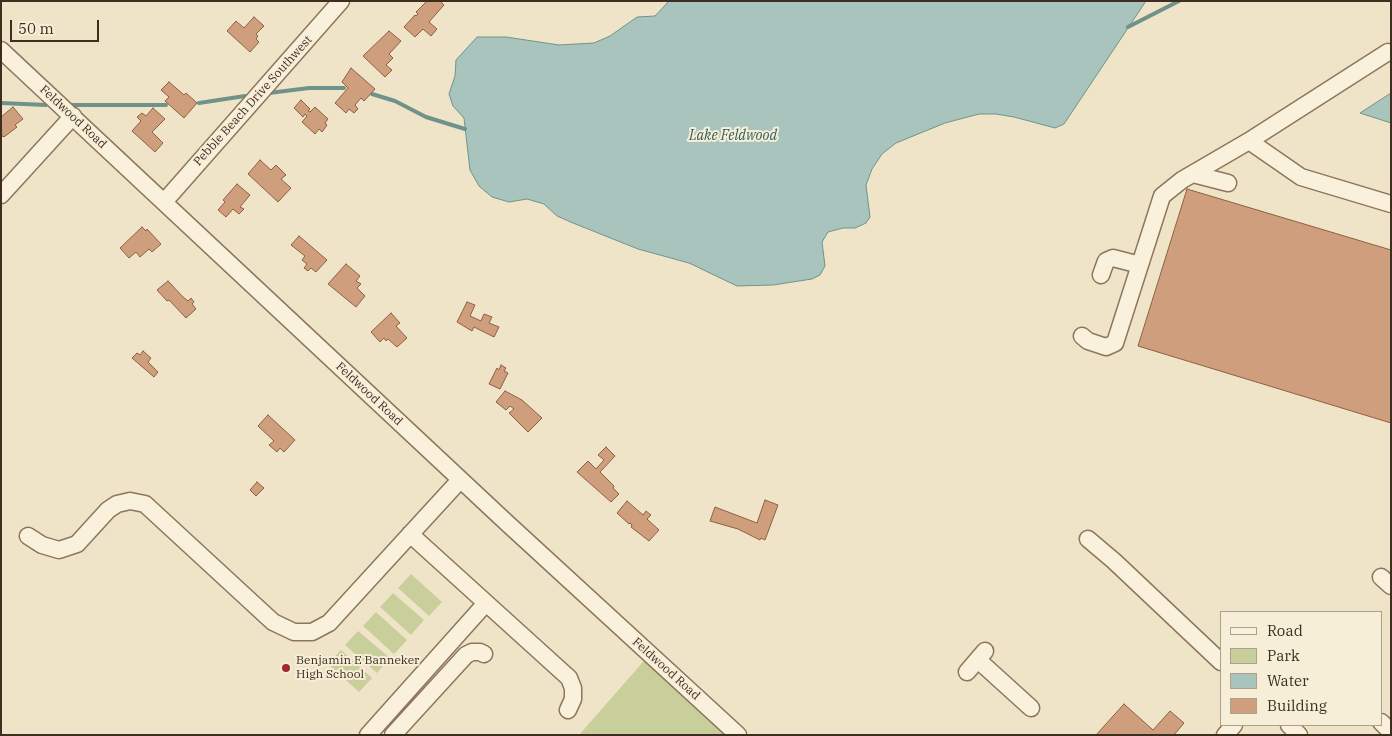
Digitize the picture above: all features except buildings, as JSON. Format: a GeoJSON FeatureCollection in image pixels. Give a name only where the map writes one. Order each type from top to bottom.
{"type":"FeatureCollection","features":[{"type":"Feature","properties":{"kind":"street","name":"Pebble Beach Drive Southwest"},"geometry":{"type":"LineString","coordinates":[[164,202],[341,1]]}},
{"type":"Feature","properties":{"kind":"street","name":"Feldwood Road"},"geometry":{"type":"LineString","coordinates":[[1,50],[460,480],[738,735]]}},
{"type":"Feature","properties":{"kind":"street"},"geometry":{"type":"LineString","coordinates":[[1082,336],[1088,341],[1106,347],[1115,343],[1162,196],[1182,180],[1249,142],[1388,52],[1391,53]]}},
{"type":"Feature","properties":{"kind":"street"},"geometry":{"type":"LineString","coordinates":[[1,195],[73,116]]}},
{"type":"Feature","properties":{"kind":"street"},"geometry":{"type":"LineString","coordinates":[[1249,142],[1301,177],[1391,204]]}},
{"type":"Feature","properties":{"kind":"street"},"geometry":{"type":"LineString","coordinates":[[1193,174],[1228,183]]}},
{"type":"Feature","properties":{"kind":"street"},"geometry":{"type":"LineString","coordinates":[[1102,275],[1106,261],[1113,258],[1140,265]]}},
{"type":"Feature","properties":{"kind":"street"},"geometry":{"type":"LineString","coordinates":[[28,536],[42,545],[59,550],[76,544],[108,510],[117,504],[130,501],[145,504],[273,622],[294,632],[312,632],[329,623],[460,480]]}},
{"type":"Feature","properties":{"kind":"street"},"geometry":{"type":"LineString","coordinates":[[410,534],[569,678],[573,688],[573,699],[568,710]]}},
{"type":"Feature","properties":{"kind":"street"},"geometry":{"type":"LineString","coordinates":[[1088,539],[1220,661]]}},
{"type":"Feature","properties":{"kind":"street"},"geometry":{"type":"LineString","coordinates":[[368,735],[486,603]]}},
{"type":"Feature","properties":{"kind":"street"},"geometry":{"type":"LineString","coordinates":[[393,735],[466,655],[472,652],[484,654]]}},
{"type":"Feature","properties":{"kind":"street"},"geometry":{"type":"LineString","coordinates":[[967,672],[982,655],[1002,683],[1031,708]]}},
{"type":"Feature","properties":{"kind":"street"},"geometry":{"type":"LineString","coordinates":[[1382,723],[1391,732]]}},
{"type":"Feature","properties":{"kind":"street"},"geometry":{"type":"LineString","coordinates":[[1290,726],[1300,735]]}},
{"type":"Feature","properties":{"kind":"green space"},"geometry":{"type":"Polygon","coordinates":[[[411,574],[442,602],[429,616],[398,588],[411,574]]]}},
{"type":"Feature","properties":{"kind":"green space"},"geometry":{"type":"Polygon","coordinates":[[[393,593],[424,620],[411,635],[380,607],[393,593]]]}},
{"type":"Feature","properties":{"kind":"green space"},"geometry":{"type":"Polygon","coordinates":[[[376,612],[407,640],[394,654],[363,626],[376,612]]]}},
{"type":"Feature","properties":{"kind":"green space"},"geometry":{"type":"Polygon","coordinates":[[[358,631],[390,658],[377,673],[345,645],[358,631]]]}},
{"type":"Feature","properties":{"kind":"green space"},"geometry":{"type":"Polygon","coordinates":[[[341,650],[372,678],[359,692],[328,664],[341,650]]]}},
{"type":"Feature","properties":{"kind":"green space"},"geometry":{"type":"Polygon","coordinates":[[[650,654],[741,735],[579,735],[650,654]]]}},
{"type":"Feature","properties":{"kind":"water","name":"Lake Feldwood"},"geometry":{"type":"Polygon","coordinates":[[[669,1],[1146,1],[1064,124],[1055,128],[1014,117],[979,114],[945,123],[896,143],[882,154],[872,169],[866,185],[870,217],[866,223],[855,228],[843,228],[828,232],[822,242],[825,266],[820,275],[812,279],[773,285],[737,286],[689,263],[638,249],[573,223],[557,216],[544,204],[527,199],[509,202],[492,197],[479,186],[470,170],[464,118],[453,106],[449,94],[455,76],[456,60],[477,37],[506,37],[559,45],[594,43],[610,36],[637,17],[655,16],[669,1]]]}},
{"type":"Feature","properties":{"kind":"water"},"geometry":{"type":"Polygon","coordinates":[[[1391,93],[1391,123],[1360,113],[1391,93]]]}},
{"type":"Feature","properties":{"kind":"waterway"},"geometry":{"type":"LineString","coordinates":[[1128,27],[1179,1]]}},
{"type":"Feature","properties":{"kind":"waterway"},"geometry":{"type":"LineString","coordinates":[[269,93],[309,88],[344,88]]}},
{"type":"Feature","properties":{"kind":"waterway"},"geometry":{"type":"LineString","coordinates":[[372,94],[395,101],[426,117],[465,129]]}},
{"type":"Feature","properties":{"kind":"waterway"},"geometry":{"type":"LineString","coordinates":[[199,103],[245,96]]}},
{"type":"Feature","properties":{"kind":"waterway"},"geometry":{"type":"LineString","coordinates":[[1,103],[46,105]]}},
{"type":"Feature","properties":{"kind":"waterway"},"geometry":{"type":"LineString","coordinates":[[70,105],[166,105]]}},
{"type":"Feature","properties":{"kind":"place","name":"Benjamin E Banneker High School"},"geometry":{"type":"Point","coordinates":[286,668]}}]}
